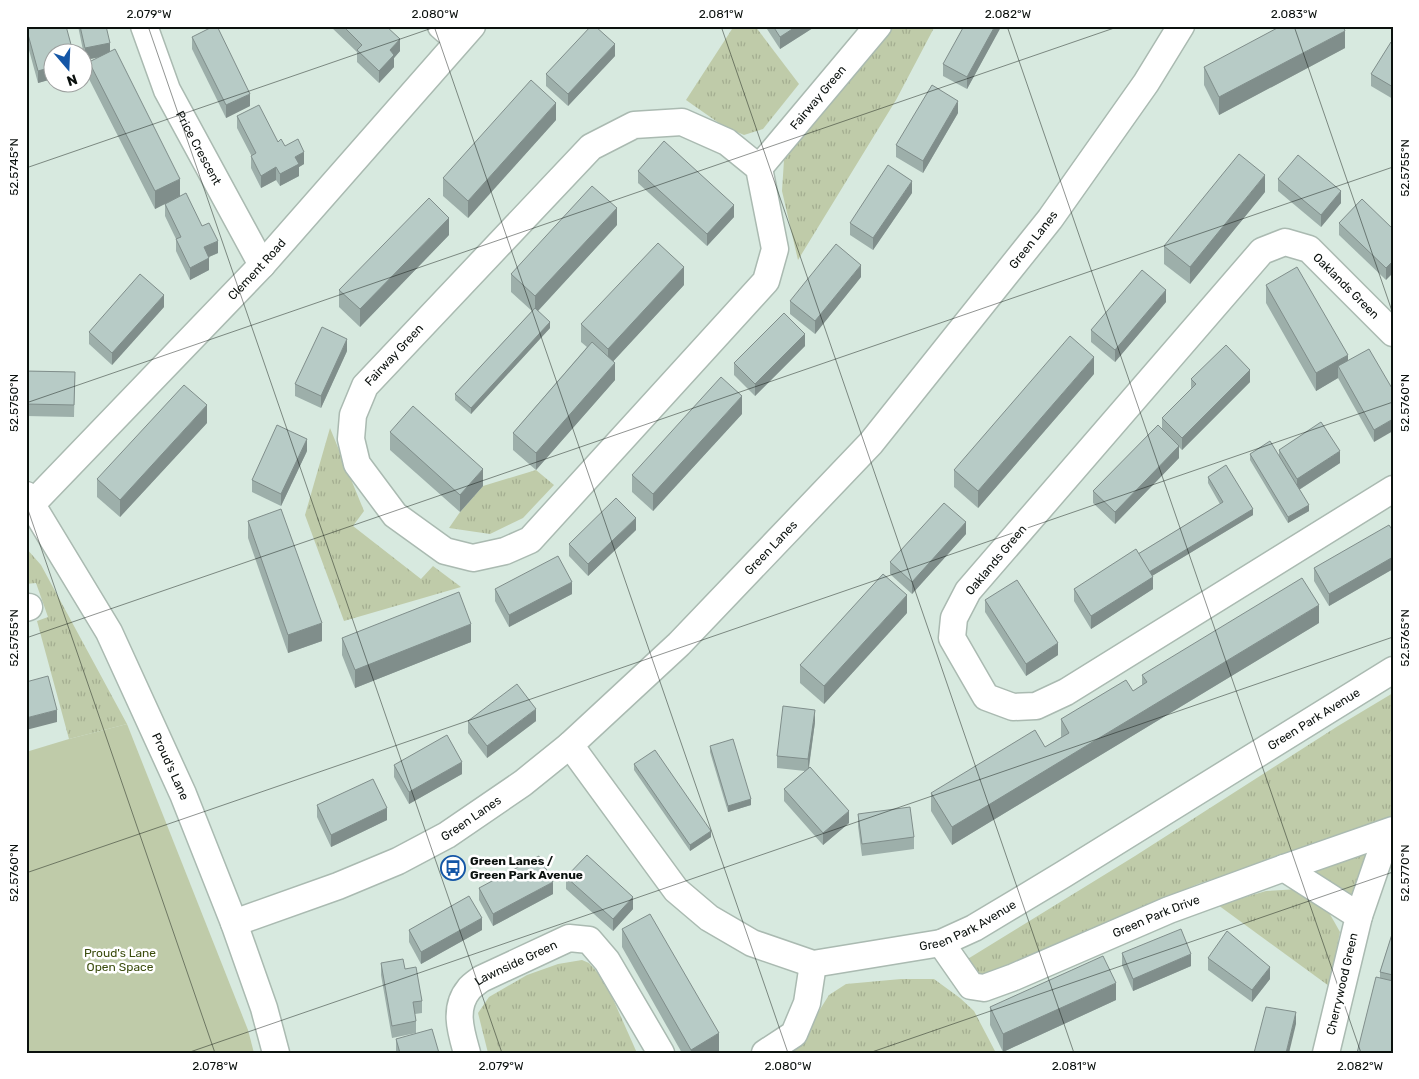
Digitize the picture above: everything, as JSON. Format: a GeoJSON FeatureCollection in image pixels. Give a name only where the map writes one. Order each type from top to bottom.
{"type":"FeatureCollection","features":[{"type":"Feature","properties":{"kind":"street","name":"Price Crescent"},"geometry":{"type":"LineString","coordinates":[[144,26],[167,90],[262,265]]}},
{"type":"Feature","properties":{"kind":"street","name":"Fairway Green"},"geometry":{"type":"LineString","coordinates":[[759,168],[878,26]]}},
{"type":"Feature","properties":{"kind":"street","name":"Green Lanes"},"geometry":{"type":"LineString","coordinates":[[234,923],[338,886],[398,860],[447,835],[523,783],[570,745],[679,644],[871,443],[1050,218],[1146,83],[1181,26]]}},
{"type":"Feature","properties":{"kind":"street","name":"Clement Road"},"geometry":{"type":"LineString","coordinates":[[29,500],[262,265],[457,31]]}},
{"type":"Feature","properties":{"kind":"street","name":"Fairway Green"},"geometry":{"type":"LineString","coordinates":[[682,122],[727,142],[759,168],[775,249],[766,281],[530,540],[505,551],[473,558],[445,551],[395,515],[357,464],[351,439],[353,415],[364,386],[591,146],[634,125],[682,122]]}},
{"type":"Feature","properties":{"kind":"street","name":"Oaklands Green"},"geometry":{"type":"LineString","coordinates":[[1391,328],[1309,249],[1285,242],[1262,251],[968,591],[954,618],[952,638],[986,697],[1013,707],[1036,706],[1066,692],[1393,489]]}},
{"type":"Feature","properties":{"kind":"street","name":"Proud's Lane"},"geometry":{"type":"LineString","coordinates":[[29,500],[109,632],[183,794],[234,923],[264,1008],[276,1053]]}},
{"type":"Feature","properties":{"kind":"street","name":"Green Park Avenue"},"geometry":{"type":"LineString","coordinates":[[570,745],[676,890],[709,918],[752,943],[814,964],[941,943],[974,928],[1393,670]]}},
{"type":"Feature","properties":{"kind":"street","name":"Green Park Drive"},"geometry":{"type":"LineString","coordinates":[[941,943],[970,986],[984,988],[1014,977],[1169,910],[1393,830]]}},
{"type":"Feature","properties":{"kind":"street","name":"Cherrywood Green"},"geometry":{"type":"LineString","coordinates":[[1326,1053],[1359,916],[1380,855],[1393,841]]}},
{"type":"Feature","properties":{"kind":"street","name":"Cherrywood Green"},"geometry":{"type":"LineString","coordinates":[[1284,868],[1359,916]]}},
{"type":"Feature","properties":{"kind":"street","name":"Lawnside Green"},"geometry":{"type":"LineString","coordinates":[[467,1053],[459,1025],[460,1005],[468,989],[481,979],[569,938],[589,940],[607,961],[660,1053]]}},
{"type":"Feature","properties":{"kind":"street"},"geometry":{"type":"LineString","coordinates":[[765,1053],[794,1034],[807,1003],[814,964]]}},
{"type":"Feature","properties":{"kind":"green space"},"geometry":{"type":"Polygon","coordinates":[[[734,26],[755,26],[799,84],[763,129],[744,135],[723,126],[686,100],[734,26]]]}},
{"type":"Feature","properties":{"kind":"green space"},"geometry":{"type":"Polygon","coordinates":[[[893,26],[935,26],[896,100],[798,260],[782,191],[784,160],[800,130],[840,89],[893,26]]]}},
{"type":"Feature","properties":{"kind":"green space"},"geometry":{"type":"Polygon","coordinates":[[[330,428],[364,511],[353,526],[421,579],[433,566],[461,587],[344,621],[305,515],[330,428]]]}},
{"type":"Feature","properties":{"kind":"green space"},"geometry":{"type":"Polygon","coordinates":[[[536,470],[554,485],[523,518],[490,534],[449,528],[460,512],[483,486],[536,470]]]}},
{"type":"Feature","properties":{"kind":"green space"},"geometry":{"type":"Polygon","coordinates":[[[26,548],[41,565],[127,724],[69,739],[37,621],[48,617],[36,583],[26,584],[26,548]]]}},
{"type":"Feature","properties":{"kind":"green space"},"geometry":{"type":"Polygon","coordinates":[[[1393,693],[1393,820],[1198,884],[985,976],[973,973],[966,960],[1393,693]]]}},
{"type":"Feature","properties":{"kind":"green space","name":"Proud's Lane Open Space"},"geometry":{"type":"Polygon","coordinates":[[[127,724],[248,1030],[254,1053],[26,1053],[26,752],[127,724]]]}},
{"type":"Feature","properties":{"kind":"green space"},"geometry":{"type":"Polygon","coordinates":[[[1368,853],[1354,900],[1313,871],[1368,853]]]}},
{"type":"Feature","properties":{"kind":"green space"},"geometry":{"type":"Polygon","coordinates":[[[1299,889],[1327,909],[1340,932],[1329,986],[1218,905],[1266,891],[1299,889]]]}},
{"type":"Feature","properties":{"kind":"green space"},"geometry":{"type":"Polygon","coordinates":[[[582,960],[589,963],[605,981],[637,1053],[488,1053],[478,1013],[489,997],[527,975],[558,964],[582,960]]]}},
{"type":"Feature","properties":{"kind":"green space"},"geometry":{"type":"Polygon","coordinates":[[[901,979],[934,979],[960,998],[974,1011],[996,1053],[791,1053],[829,995],[846,984],[901,979]]]}},
{"type":"Feature","properties":{"kind":"building"},"geometry":{"type":"Polygon","coordinates":[[[66,26],[70,42],[42,42],[42,70],[38,71],[26,27],[66,26]]]}},
{"type":"Feature","properties":{"kind":"building"},"geometry":{"type":"Polygon","coordinates":[[[80,26],[106,26],[110,43],[92,47],[92,42],[84,42],[80,26]]]}},
{"type":"Feature","properties":{"kind":"building"},"geometry":{"type":"Polygon","coordinates":[[[217,26],[250,94],[226,105],[192,37],[217,26]]]}},
{"type":"Feature","properties":{"kind":"building"},"geometry":{"type":"Polygon","coordinates":[[[343,26],[377,26],[379,28],[380,26],[386,26],[400,39],[390,50],[394,55],[379,71],[357,50],[362,45],[343,26]]]}},
{"type":"Feature","properties":{"kind":"building"},"geometry":{"type":"Polygon","coordinates":[[[591,26],[595,26],[615,44],[568,94],[546,74],[591,26]]]}},
{"type":"Feature","properties":{"kind":"building"},"geometry":{"type":"Polygon","coordinates":[[[773,26],[797,26],[780,37],[773,26]]]}},
{"type":"Feature","properties":{"kind":"building"},"geometry":{"type":"Polygon","coordinates":[[[964,26],[995,26],[967,77],[943,64],[964,26]]]}},
{"type":"Feature","properties":{"kind":"building"},"geometry":{"type":"Polygon","coordinates":[[[1281,26],[1343,26],[1345,31],[1219,97],[1204,67],[1281,26]]]}},
{"type":"Feature","properties":{"kind":"building"},"geometry":{"type":"Polygon","coordinates":[[[1391,42],[1393,43],[1393,87],[1371,74],[1391,42]]]}},
{"type":"Feature","properties":{"kind":"building"},"geometry":{"type":"Polygon","coordinates":[[[115,49],[180,179],[155,191],[92,68],[92,60],[115,49]]]}},
{"type":"Feature","properties":{"kind":"building"},"geometry":{"type":"Polygon","coordinates":[[[531,80],[556,103],[468,201],[443,178],[531,80]]]}},
{"type":"Feature","properties":{"kind":"building"},"geometry":{"type":"Polygon","coordinates":[[[932,85],[958,101],[923,161],[896,145],[932,85]]]}},
{"type":"Feature","properties":{"kind":"building"},"geometry":{"type":"Polygon","coordinates":[[[259,105],[278,142],[281,139],[285,146],[298,139],[304,152],[295,157],[299,164],[280,174],[276,167],[261,176],[251,156],[256,153],[237,116],[259,105]]]}},
{"type":"Feature","properties":{"kind":"building"},"geometry":{"type":"Polygon","coordinates":[[[664,141],[734,205],[707,234],[638,171],[664,141]]]}},
{"type":"Feature","properties":{"kind":"building"},"geometry":{"type":"Polygon","coordinates":[[[1239,154],[1265,175],[1190,267],[1164,246],[1239,154]]]}},
{"type":"Feature","properties":{"kind":"building"},"geometry":{"type":"Polygon","coordinates":[[[1298,155],[1341,191],[1321,215],[1278,179],[1298,155]]]}},
{"type":"Feature","properties":{"kind":"building"},"geometry":{"type":"Polygon","coordinates":[[[888,165],[912,181],[873,238],[850,223],[888,165]]]}},
{"type":"Feature","properties":{"kind":"building"},"geometry":{"type":"Polygon","coordinates":[[[592,186],[617,208],[535,296],[511,274],[592,186]]]}},
{"type":"Feature","properties":{"kind":"building"},"geometry":{"type":"Polygon","coordinates":[[[186,193],[202,226],[209,223],[218,241],[204,247],[209,258],[190,268],[176,239],[181,237],[165,204],[186,193]]]}},
{"type":"Feature","properties":{"kind":"building"},"geometry":{"type":"Polygon","coordinates":[[[429,198],[449,218],[360,309],[339,290],[429,198]]]}},
{"type":"Feature","properties":{"kind":"building"},"geometry":{"type":"Polygon","coordinates":[[[1362,199],[1393,229],[1393,261],[1386,268],[1339,223],[1362,199]]]}},
{"type":"Feature","properties":{"kind":"building"},"geometry":{"type":"Polygon","coordinates":[[[658,243],[684,267],[608,349],[581,324],[658,243]]]}},
{"type":"Feature","properties":{"kind":"building"},"geometry":{"type":"Polygon","coordinates":[[[836,244],[861,265],[815,321],[790,301],[836,244]]]}},
{"type":"Feature","properties":{"kind":"building"},"geometry":{"type":"Polygon","coordinates":[[[1297,267],[1348,355],[1316,373],[1266,285],[1297,267]]]}},
{"type":"Feature","properties":{"kind":"building"},"geometry":{"type":"Polygon","coordinates":[[[1142,270],[1166,290],[1115,350],[1091,330],[1142,270]]]}},
{"type":"Feature","properties":{"kind":"building"},"geometry":{"type":"Polygon","coordinates":[[[140,274],[164,295],[112,353],[89,332],[140,274]]]}},
{"type":"Feature","properties":{"kind":"building"},"geometry":{"type":"Polygon","coordinates":[[[535,308],[550,322],[471,408],[455,394],[535,308]]]}},
{"type":"Feature","properties":{"kind":"building"},"geometry":{"type":"Polygon","coordinates":[[[784,313],[805,334],[755,384],[734,363],[784,313]]]}},
{"type":"Feature","properties":{"kind":"building"},"geometry":{"type":"Polygon","coordinates":[[[322,327],[347,339],[321,396],[295,384],[322,327]]]}},
{"type":"Feature","properties":{"kind":"building"},"geometry":{"type":"Polygon","coordinates":[[[1070,336],[1094,357],[978,491],[954,470],[1070,336]]]}},
{"type":"Feature","properties":{"kind":"building"},"geometry":{"type":"Polygon","coordinates":[[[592,342],[615,363],[536,453],[513,433],[592,342]]]}},
{"type":"Feature","properties":{"kind":"building"},"geometry":{"type":"Polygon","coordinates":[[[1226,345],[1250,370],[1182,438],[1162,418],[1196,384],[1191,379],[1226,345]]]}},
{"type":"Feature","properties":{"kind":"building"},"geometry":{"type":"Polygon","coordinates":[[[1369,349],[1393,390],[1393,419],[1374,430],[1338,366],[1369,349]]]}},
{"type":"Feature","properties":{"kind":"building"},"geometry":{"type":"Polygon","coordinates":[[[26,371],[75,372],[74,405],[26,404],[26,371]]]}},
{"type":"Feature","properties":{"kind":"building"},"geometry":{"type":"Polygon","coordinates":[[[721,377],[742,396],[653,494],[632,475],[721,377]]]}},
{"type":"Feature","properties":{"kind":"building"},"geometry":{"type":"Polygon","coordinates":[[[184,385],[207,405],[120,500],[97,479],[184,385]]]}},
{"type":"Feature","properties":{"kind":"building"},"geometry":{"type":"Polygon","coordinates":[[[413,406],[483,469],[460,495],[390,432],[413,406]]]}},
{"type":"Feature","properties":{"kind":"building"},"geometry":{"type":"Polygon","coordinates":[[[1321,422],[1340,451],[1297,479],[1279,450],[1321,422]]]}},
{"type":"Feature","properties":{"kind":"building"},"geometry":{"type":"Polygon","coordinates":[[[277,425],[307,439],[281,494],[252,480],[277,425]]]}},
{"type":"Feature","properties":{"kind":"building"},"geometry":{"type":"Polygon","coordinates":[[[1158,425],[1179,446],[1115,512],[1093,491],[1158,425]]]}},
{"type":"Feature","properties":{"kind":"building"},"geometry":{"type":"Polygon","coordinates":[[[1270,441],[1309,505],[1288,517],[1250,454],[1270,441]]]}},
{"type":"Feature","properties":{"kind":"building"},"geometry":{"type":"Polygon","coordinates":[[[1226,465],[1253,509],[1149,572],[1138,554],[1223,502],[1208,477],[1226,465]]]}},
{"type":"Feature","properties":{"kind":"building"},"geometry":{"type":"Polygon","coordinates":[[[616,498],[636,518],[588,564],[569,544],[616,498]]]}},
{"type":"Feature","properties":{"kind":"building"},"geometry":{"type":"Polygon","coordinates":[[[944,503],[966,522],[912,582],[890,562],[944,503]]]}},
{"type":"Feature","properties":{"kind":"building"},"geometry":{"type":"Polygon","coordinates":[[[281,509],[322,623],[288,635],[248,521],[281,509]]]}},
{"type":"Feature","properties":{"kind":"building"},"geometry":{"type":"Polygon","coordinates":[[[1389,525],[1393,531],[1393,557],[1329,594],[1314,568],[1389,525]]]}},
{"type":"Feature","properties":{"kind":"building"},"geometry":{"type":"Polygon","coordinates":[[[1136,549],[1153,577],[1091,616],[1074,589],[1136,549]]]}},
{"type":"Feature","properties":{"kind":"building"},"geometry":{"type":"Polygon","coordinates":[[[558,556],[572,582],[509,615],[495,589],[558,556]]]}},
{"type":"Feature","properties":{"kind":"building"},"geometry":{"type":"Polygon","coordinates":[[[883,574],[907,595],[824,686],[800,665],[883,574]]]}},
{"type":"Feature","properties":{"kind":"building"},"geometry":{"type":"Polygon","coordinates":[[[1302,578],[1319,605],[952,827],[931,793],[1035,730],[1045,747],[1069,733],[1061,719],[1126,680],[1133,691],[1147,682],[1142,675],[1302,578]]]}},
{"type":"Feature","properties":{"kind":"building"},"geometry":{"type":"Polygon","coordinates":[[[1017,580],[1058,643],[1026,664],[985,600],[1017,580]]]}},
{"type":"Feature","properties":{"kind":"building"},"geometry":{"type":"Polygon","coordinates":[[[459,592],[471,624],[355,670],[342,638],[459,592]]]}},
{"type":"Feature","properties":{"kind":"building"},"geometry":{"type":"Polygon","coordinates":[[[48,676],[57,710],[26,718],[26,682],[48,676]]]}},
{"type":"Feature","properties":{"kind":"building"},"geometry":{"type":"Polygon","coordinates":[[[517,684],[536,709],[487,746],[468,721],[517,684]]]}},
{"type":"Feature","properties":{"kind":"building"},"geometry":{"type":"Polygon","coordinates":[[[783,706],[815,710],[808,759],[777,756],[783,706]]]}},
{"type":"Feature","properties":{"kind":"building"},"geometry":{"type":"Polygon","coordinates":[[[447,735],[462,762],[409,792],[394,765],[447,735]]]}},
{"type":"Feature","properties":{"kind":"building"},"geometry":{"type":"Polygon","coordinates":[[[733,739],[751,799],[728,806],[710,746],[733,739]]]}},
{"type":"Feature","properties":{"kind":"building"},"geometry":{"type":"Polygon","coordinates":[[[655,750],[711,831],[690,845],[634,764],[655,750]]]}},
{"type":"Feature","properties":{"kind":"building"},"geometry":{"type":"Polygon","coordinates":[[[810,767],[849,811],[823,833],[784,789],[810,767]]]}},
{"type":"Feature","properties":{"kind":"building"},"geometry":{"type":"Polygon","coordinates":[[[373,779],[387,808],[331,835],[317,805],[373,779]]]}},
{"type":"Feature","properties":{"kind":"building"},"geometry":{"type":"Polygon","coordinates":[[[910,807],[914,837],[862,844],[858,814],[910,807]]]}},
{"type":"Feature","properties":{"kind":"building"},"geometry":{"type":"Polygon","coordinates":[[[587,855],[633,897],[613,919],[566,877],[587,855]]]}},
{"type":"Feature","properties":{"kind":"building"},"geometry":{"type":"Polygon","coordinates":[[[539,856],[553,882],[493,914],[479,888],[539,856]]]}},
{"type":"Feature","properties":{"kind":"building"},"geometry":{"type":"Polygon","coordinates":[[[469,896],[482,918],[421,952],[409,930],[469,896]]]}},
{"type":"Feature","properties":{"kind":"building"},"geometry":{"type":"Polygon","coordinates":[[[650,914],[719,1033],[691,1050],[622,929],[650,914]]]}},
{"type":"Feature","properties":{"kind":"building"},"geometry":{"type":"Polygon","coordinates":[[[1181,929],[1191,954],[1133,979],[1122,953],[1181,929]]]}},
{"type":"Feature","properties":{"kind":"building"},"geometry":{"type":"Polygon","coordinates":[[[1227,931],[1270,967],[1252,990],[1208,958],[1227,931]]]}},
{"type":"Feature","properties":{"kind":"building"},"geometry":{"type":"Polygon","coordinates":[[[1393,931],[1393,975],[1380,972],[1393,931]]]}},
{"type":"Feature","properties":{"kind":"building"},"geometry":{"type":"Polygon","coordinates":[[[1103,956],[1116,983],[1003,1034],[990,1007],[1103,956]]]}},
{"type":"Feature","properties":{"kind":"building"},"geometry":{"type":"Polygon","coordinates":[[[403,959],[405,969],[416,967],[422,1001],[413,1002],[416,1021],[392,1026],[381,963],[403,959]]]}},
{"type":"Feature","properties":{"kind":"building"},"geometry":{"type":"Polygon","coordinates":[[[1376,977],[1393,981],[1392,1053],[1357,1053],[1376,977]]]}},
{"type":"Feature","properties":{"kind":"building"},"geometry":{"type":"Polygon","coordinates":[[[1266,1007],[1296,1012],[1286,1053],[1254,1053],[1266,1007]]]}},
{"type":"Feature","properties":{"kind":"building"},"geometry":{"type":"Polygon","coordinates":[[[432,1029],[439,1053],[400,1053],[396,1039],[432,1029]]]}},
{"type":"Feature","properties":{"kind":"place","name":"Green Lanes / Green Park Avenue"},"geometry":{"type":"Point","coordinates":[453,868]}}]}
